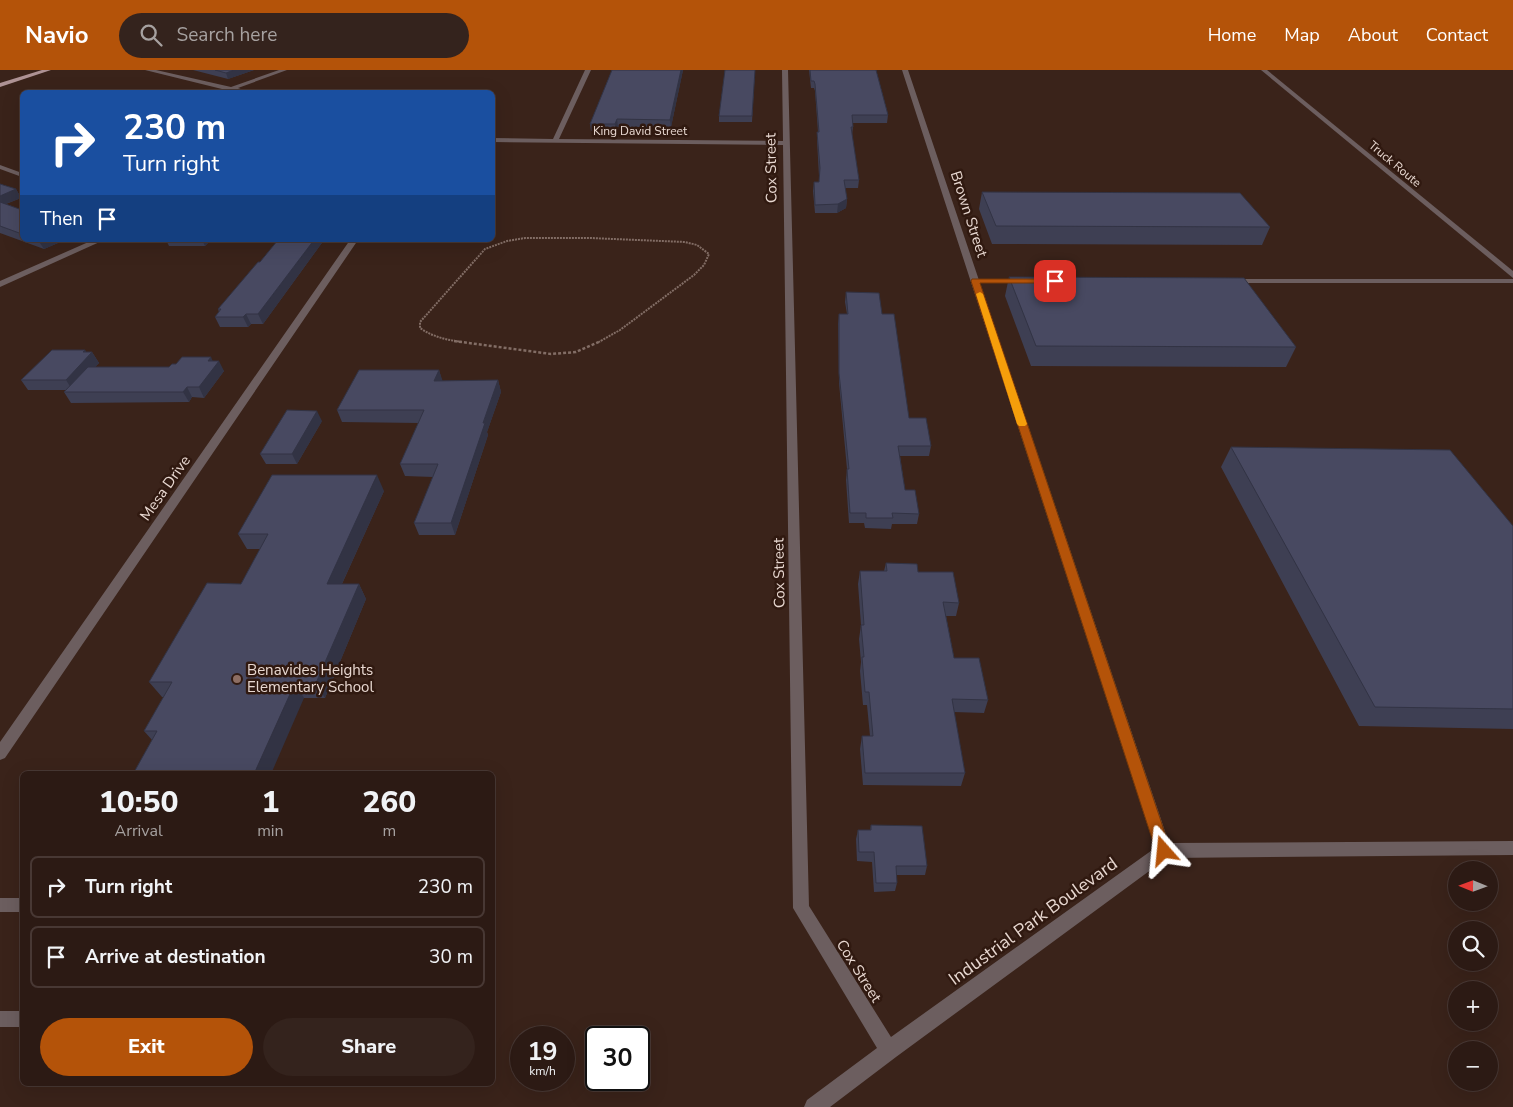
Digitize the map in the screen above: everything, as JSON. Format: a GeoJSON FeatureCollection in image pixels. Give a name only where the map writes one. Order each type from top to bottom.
{"type":"FeatureCollection","features":[{"type":"Feature","properties":{"kind":"main road"},"geometry":{"type":"LineString","coordinates":[[0,84],[48,70]]}},
{"type":"Feature","properties":{"kind":"street"},"geometry":{"type":"LineString","coordinates":[[148,70],[236,90]]}},
{"type":"Feature","properties":{"kind":"street"},"geometry":{"type":"LineString","coordinates":[[228,90],[284,70]]}},
{"type":"Feature","properties":{"kind":"street"},"geometry":{"type":"LineString","coordinates":[[555,141],[588,70]]}},
{"type":"Feature","properties":{"kind":"street","name":"Cox Street"},"geometry":{"type":"LineString","coordinates":[[785,70],[801,908],[889,1050]]}},
{"type":"Feature","properties":{"kind":"street","name":"Brown Street"},"geometry":{"type":"LineString","coordinates":[[906,70],[1164,851]]}},
{"type":"Feature","properties":{"kind":"street","name":"Truck Route"},"geometry":{"type":"LineString","coordinates":[[1264,70],[1513,275]]}},
{"type":"Feature","properties":{"kind":"street","name":"King David Street"},"geometry":{"type":"LineString","coordinates":[[495,140],[787,143]]}},
{"type":"Feature","properties":{"kind":"street"},"geometry":{"type":"LineString","coordinates":[[2,169],[14,166]]}},
{"type":"Feature","properties":{"kind":"street"},"geometry":{"type":"LineString","coordinates":[[2,169],[20,174]]}},
{"type":"Feature","properties":{"kind":"street"},"geometry":{"type":"LineString","coordinates":[[0,284],[95,242]]}},
{"type":"Feature","properties":{"kind":"street","name":"Mesa Drive"},"geometry":{"type":"LineString","coordinates":[[0,754],[353,242]]}},
{"type":"Feature","properties":{"kind":"street"},"geometry":{"type":"LineString","coordinates":[[1164,851],[1513,848]]}},
{"type":"Feature","properties":{"kind":"street","name":"Industrial Park Boulevard"},"geometry":{"type":"LineString","coordinates":[[814,1107],[889,1050],[1164,851]]}},
{"type":"Feature","properties":{"kind":"lane"},"geometry":{"type":"LineString","coordinates":[[975,281],[1035,281]]}},
{"type":"Feature","properties":{"kind":"lane"},"geometry":{"type":"LineString","coordinates":[[1224,281],[1513,281]]}},
{"type":"Feature","properties":{"kind":"lane"},"geometry":{"type":"LineString","coordinates":[[0,905],[20,906]]}},
{"type":"Feature","properties":{"kind":"lane"},"geometry":{"type":"LineString","coordinates":[[0,1019],[20,1020]]}},
{"type":"Feature","properties":{"kind":"path"},"geometry":{"type":"LineString","coordinates":[[525,238],[600,238],[685,242],[697,245],[709,254],[708,261],[698,270],[640,314],[611,335],[580,350],[563,354],[548,354],[440,338],[426,333],[420,328],[420,322],[485,249],[494,244],[525,238]]}},
{"type":"Feature","properties":{"kind":"building"},"geometry":{"type":"Polygon","coordinates":[[[215,70],[234,70],[226,73],[215,70]]]}},
{"type":"Feature","properties":{"kind":"building"},"geometry":{"type":"Polygon","coordinates":[[[612,70],[681,70],[670,120],[617,119],[615,124],[590,124],[612,70]]]}},
{"type":"Feature","properties":{"kind":"building"},"geometry":{"type":"Polygon","coordinates":[[[725,70],[755,70],[752,116],[719,116],[725,70]]]}},
{"type":"Feature","properties":{"kind":"building"},"geometry":{"type":"Polygon","coordinates":[[[810,70],[876,70],[888,115],[852,115],[853,127],[851,127],[859,180],[844,180],[847,199],[838,204],[815,205],[814,182],[819,182],[820,168],[817,132],[819,132],[815,84],[814,81],[811,81],[810,70]]]}},
{"type":"Feature","properties":{"kind":"building"},"geometry":{"type":"Polygon","coordinates":[[[0,184],[16,189],[0,196],[0,184]]]}},
{"type":"Feature","properties":{"kind":"building"},"geometry":{"type":"Polygon","coordinates":[[[982,192],[1240,193],[1270,227],[996,226],[982,192]]]}},
{"type":"Feature","properties":{"kind":"building"},"geometry":{"type":"Polygon","coordinates":[[[0,202],[20,209],[20,233],[0,226],[0,202]]]}},
{"type":"Feature","properties":{"kind":"building"},"geometry":{"type":"Polygon","coordinates":[[[276,242],[312,242],[258,314],[246,314],[243,317],[215,317],[221,309],[218,309],[276,242]]]}},
{"type":"Feature","properties":{"kind":"building"},"geometry":{"type":"Polygon","coordinates":[[[1009,277],[1244,278],[1296,347],[1036,346],[1009,277]]]}},
{"type":"Feature","properties":{"kind":"building"},"geometry":{"type":"Polygon","coordinates":[[[846,292],[879,293],[882,314],[894,314],[909,418],[926,418],[931,446],[898,446],[905,490],[915,490],[919,514],[892,513],[893,518],[866,518],[866,513],[850,513],[847,469],[849,469],[839,373],[839,314],[848,314],[846,292]]]}},
{"type":"Feature","properties":{"kind":"building"},"geometry":{"type":"Polygon","coordinates":[[[52,350],[85,350],[83,352],[92,352],[66,380],[21,380],[52,350]]]}},
{"type":"Feature","properties":{"kind":"building"},"geometry":{"type":"Polygon","coordinates":[[[182,357],[211,357],[208,361],[219,361],[199,387],[187,387],[183,392],[64,392],[88,367],[169,367],[172,364],[176,364],[182,357]]]}},
{"type":"Feature","properties":{"kind":"building"},"geometry":{"type":"Polygon","coordinates":[[[359,370],[439,370],[434,381],[498,380],[451,523],[414,523],[438,464],[400,464],[424,410],[337,410],[359,370]]]}},
{"type":"Feature","properties":{"kind":"building"},"geometry":{"type":"Polygon","coordinates":[[[287,410],[317,411],[292,454],[260,454],[287,410]]]}},
{"type":"Feature","properties":{"kind":"building"},"geometry":{"type":"Polygon","coordinates":[[[1231,447],[1450,450],[1513,526],[1513,709],[1375,707],[1231,447]]]}},
{"type":"Feature","properties":{"kind":"building"},"geometry":{"type":"Polygon","coordinates":[[[272,475],[377,475],[327,584],[359,584],[316,683],[295,683],[255,771],[135,771],[157,731],[144,731],[172,682],[149,682],[207,583],[241,584],[268,534],[238,534],[272,475]]]}},
{"type":"Feature","properties":{"kind":"building"},"geometry":{"type":"Polygon","coordinates":[[[886,563],[917,564],[918,572],[953,572],[959,603],[943,602],[954,658],[979,658],[988,700],[952,699],[965,773],[865,773],[862,736],[873,736],[869,692],[865,692],[862,657],[864,657],[861,625],[864,625],[860,571],[887,571],[886,563]]]}},
{"type":"Feature","properties":{"kind":"building"},"geometry":{"type":"Polygon","coordinates":[[[871,825],[922,826],[927,866],[896,866],[897,883],[876,883],[874,852],[859,852],[858,830],[871,830],[871,825]]]}},
{"type":"Feature","properties":{"kind":"slow traffic"},"geometry":{"type":"LineString","coordinates":[[980,294],[1022,424]]}},
{"type":"Feature","properties":{"kind":"place","name":"Benavides Heights Elementary School"},"geometry":{"type":"Point","coordinates":[237,679]}},
{"type":"Feature","properties":{"kind":"route"},"geometry":{"type":"LineString","coordinates":[[1055,281],[975,281],[1164,851]]}}]}
